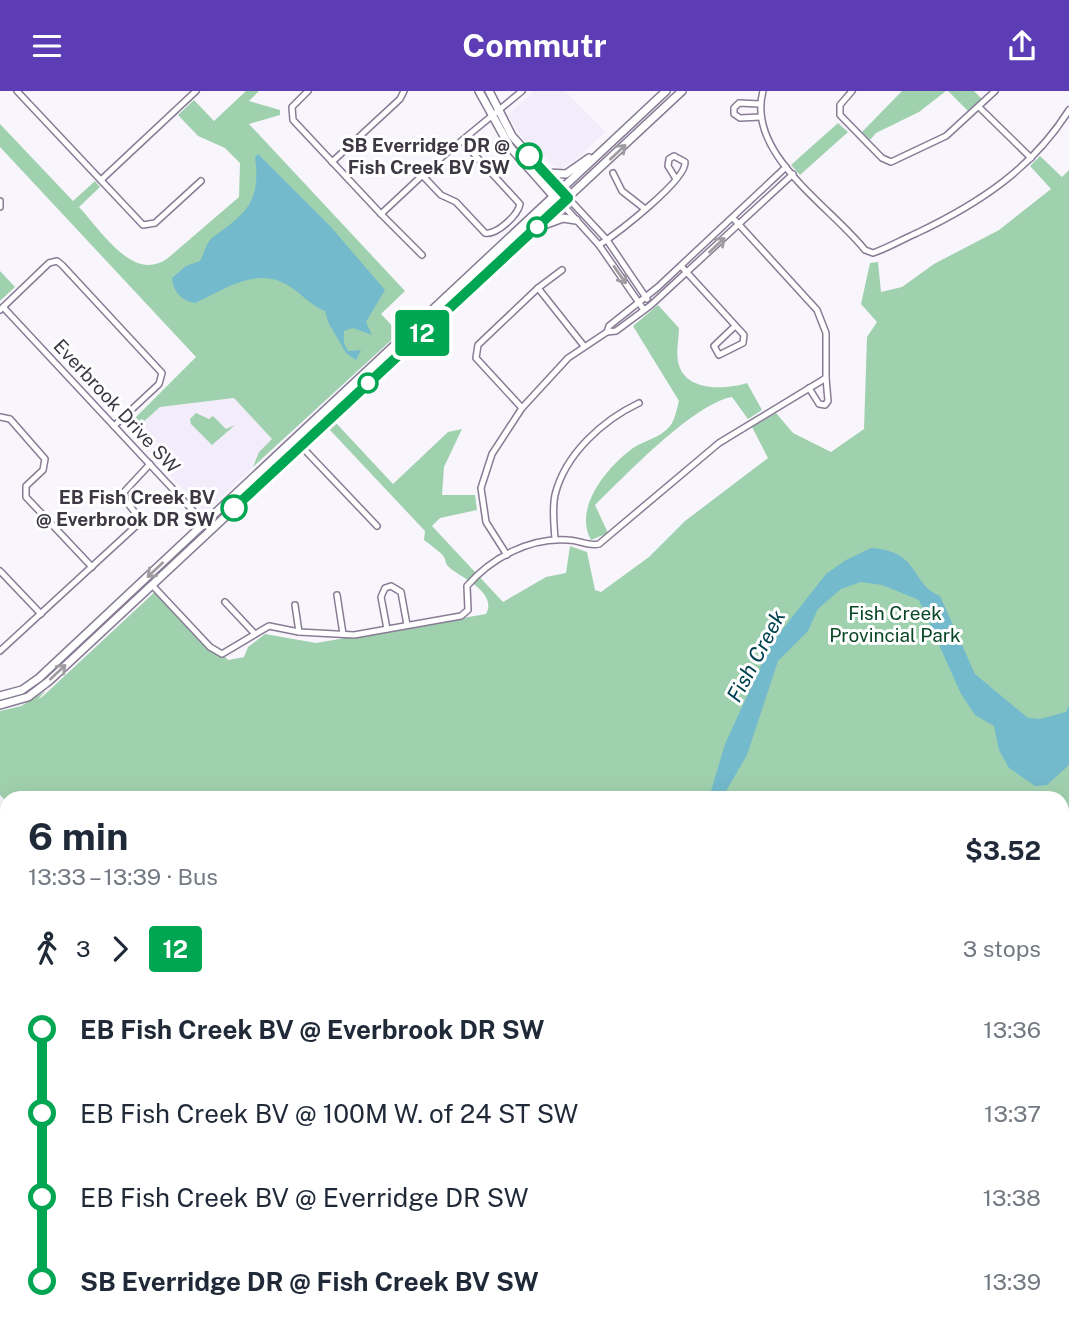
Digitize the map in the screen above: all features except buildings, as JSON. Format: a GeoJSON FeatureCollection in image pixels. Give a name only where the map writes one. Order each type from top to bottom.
{"type":"FeatureCollection","features":[{"type":"Feature","properties":{"kind":"main road"},"geometry":{"type":"LineString","coordinates":[[479,91],[491,118],[517,157],[554,196],[565,201]]}},
{"type":"Feature","properties":{"kind":"main road"},"geometry":{"type":"LineString","coordinates":[[489,91],[512,136],[560,190],[565,201]]}},
{"type":"Feature","properties":{"kind":"main road"},"geometry":{"type":"LineString","coordinates":[[0,705],[21,699],[38,690],[152,585],[208,526],[379,361],[666,91]]}},
{"type":"Feature","properties":{"kind":"main road"},"geometry":{"type":"LineString","coordinates":[[0,696],[33,683],[301,446],[682,91]]}},
{"type":"Feature","properties":{"kind":"main road"},"geometry":{"type":"LineString","coordinates":[[537,164],[553,176],[566,174],[615,139]]}},
{"type":"Feature","properties":{"kind":"main road"},"geometry":{"type":"LineString","coordinates":[[537,227],[563,218],[576,220]]}},
{"type":"Feature","properties":{"kind":"street"},"geometry":{"type":"LineString","coordinates":[[17,91],[140,222],[148,225],[155,223],[201,181]]}},
{"type":"Feature","properties":{"kind":"street"},"geometry":{"type":"LineString","coordinates":[[101,180],[196,91]]}},
{"type":"Feature","properties":{"kind":"street"},"geometry":{"type":"LineString","coordinates":[[309,91],[292,107],[291,117],[422,255]]}},
{"type":"Feature","properties":{"kind":"street"},"geometry":{"type":"LineString","coordinates":[[332,162],[400,99],[404,91]]}},
{"type":"Feature","properties":{"kind":"street"},"geometry":{"type":"LineString","coordinates":[[381,214],[422,175],[522,91]]}},
{"type":"Feature","properties":{"kind":"street"},"geometry":{"type":"LineString","coordinates":[[763,91],[760,104],[765,138],[786,167],[865,250],[873,253],[976,202],[1031,158],[1069,110]]}},
{"type":"Feature","properties":{"kind":"street"},"geometry":{"type":"LineString","coordinates":[[852,91],[840,105],[840,115],[882,158],[891,162],[937,141],[980,108],[995,91]]}},
{"type":"Feature","properties":{"kind":"street"},"geometry":{"type":"LineString","coordinates":[[760,104],[739,103],[734,108],[734,114],[740,118],[761,117]]}},
{"type":"Feature","properties":{"kind":"street"},"geometry":{"type":"LineString","coordinates":[[980,108],[1031,158]]}},
{"type":"Feature","properties":{"kind":"street"},"geometry":{"type":"LineString","coordinates":[[422,175],[441,195],[456,202],[485,233],[494,233],[518,210],[520,204],[462,141]]}},
{"type":"Feature","properties":{"kind":"street"},"geometry":{"type":"LineString","coordinates":[[607,332],[610,326],[681,266],[786,167]]}},
{"type":"Feature","properties":{"kind":"street"},"geometry":{"type":"LineString","coordinates":[[613,173],[622,191],[645,209]]}},
{"type":"Feature","properties":{"kind":"street"},"geometry":{"type":"LineString","coordinates":[[507,555],[486,522],[481,488],[492,454],[522,408],[558,367],[607,332],[616,331],[651,305],[793,174]]}},
{"type":"Feature","properties":{"kind":"street"},"geometry":{"type":"LineString","coordinates":[[599,245],[645,209],[676,179]]}},
{"type":"Feature","properties":{"kind":"street"},"geometry":{"type":"LineString","coordinates":[[0,201],[0,207]]}},
{"type":"Feature","properties":{"kind":"street"},"geometry":{"type":"LineString","coordinates":[[565,201],[576,220],[599,245],[644,310]]}},
{"type":"Feature","properties":{"kind":"street"},"geometry":{"type":"LineString","coordinates":[[565,201],[607,240],[651,305]]}},
{"type":"Feature","properties":{"kind":"street"},"geometry":{"type":"LineString","coordinates":[[733,218],[817,310],[825,333],[828,401],[825,405],[819,404],[809,388]]}},
{"type":"Feature","properties":{"kind":"street"},"geometry":{"type":"LineString","coordinates":[[2,309],[49,263],[57,261],[160,370],[162,379],[114,426]]}},
{"type":"Feature","properties":{"kind":"street"},"geometry":{"type":"LineString","coordinates":[[681,266],[744,335],[743,343],[719,355],[714,346],[735,326]]}},
{"type":"Feature","properties":{"kind":"street"},"geometry":{"type":"LineString","coordinates":[[522,408],[478,361],[475,352],[478,345],[538,288],[562,270]]}},
{"type":"Feature","properties":{"kind":"street"},"geometry":{"type":"LineString","coordinates":[[538,288],[584,347]]}},
{"type":"Feature","properties":{"kind":"street","name":"Everbrook Drive SW"},"geometry":{"type":"LineString","coordinates":[[2,309],[208,526]]}},
{"type":"Feature","properties":{"kind":"street"},"geometry":{"type":"LineString","coordinates":[[379,361],[385,367]]}},
{"type":"Feature","properties":{"kind":"street"},"geometry":{"type":"LineString","coordinates":[[152,585],[219,654],[226,653],[269,626],[299,632],[343,634],[463,615],[468,607],[467,586],[507,555],[527,544],[555,539],[599,544],[719,443],[826,378]]}},
{"type":"Feature","properties":{"kind":"street"},"geometry":{"type":"LineString","coordinates":[[555,539],[555,495],[564,473],[597,429],[639,403]]}},
{"type":"Feature","properties":{"kind":"street"},"geometry":{"type":"LineString","coordinates":[[0,417],[10,419],[45,459],[43,470],[26,487],[26,497],[92,567]]}},
{"type":"Feature","properties":{"kind":"street"},"geometry":{"type":"LineString","coordinates":[[301,446],[377,526]]}},
{"type":"Feature","properties":{"kind":"street"},"geometry":{"type":"LineString","coordinates":[[0,651],[136,526],[137,515],[124,499],[124,492],[150,464]]}},
{"type":"Feature","properties":{"kind":"street"},"geometry":{"type":"LineString","coordinates":[[0,571],[41,614]]}},
{"type":"Feature","properties":{"kind":"street"},"geometry":{"type":"LineString","coordinates":[[387,629],[382,597],[385,588],[391,586],[401,592],[407,625]]}},
{"type":"Feature","properties":{"kind":"street"},"geometry":{"type":"LineString","coordinates":[[337,594],[343,634]]}},
{"type":"Feature","properties":{"kind":"street"},"geometry":{"type":"LineString","coordinates":[[225,602],[255,634]]}},
{"type":"Feature","properties":{"kind":"street"},"geometry":{"type":"LineString","coordinates":[[295,604],[299,632]]}},
{"type":"Feature","properties":{"kind":"shaded area"},"geometry":{"type":"Polygon","coordinates":[[[534,91],[565,91],[605,132],[577,159],[562,168],[556,167],[522,137],[508,115],[534,91]]]}},
{"type":"Feature","properties":{"kind":"shaded area"},"geometry":{"type":"Polygon","coordinates":[[[234,398],[273,439],[259,452],[253,467],[205,513],[131,433],[160,407],[234,398]]]}},
{"type":"Feature","properties":{"kind":"green space"},"geometry":{"type":"Polygon","coordinates":[[[246,91],[259,91],[249,101],[280,110],[280,115],[249,124],[405,291],[381,314],[399,333],[253,467],[259,452],[272,439],[234,398],[160,407],[131,433],[126,427],[196,357],[0,147],[0,124],[73,201],[95,181],[100,187],[79,207],[119,251],[142,264],[155,264],[168,258],[239,197],[240,163],[225,148],[198,136],[178,115],[194,100],[214,121],[246,91]]]}},
{"type":"Feature","properties":{"kind":"green space"},"geometry":{"type":"Polygon","coordinates":[[[902,91],[946,91],[919,112],[876,133],[870,140],[862,132],[902,91]]]}},
{"type":"Feature","properties":{"kind":"green space"},"geometry":{"type":"Polygon","coordinates":[[[948,91],[974,91],[982,99],[969,112],[948,91]]]}},
{"type":"Feature","properties":{"kind":"green space"},"geometry":{"type":"Polygon","coordinates":[[[838,123],[848,132],[800,175],[791,165],[838,123]]]}},
{"type":"Feature","properties":{"kind":"green space","name":"Fish Creek Provincial Park"},"geometry":{"type":"Polygon","coordinates":[[[1040,156],[1062,177],[1069,170],[1069,791],[0,791],[0,711],[21,706],[46,691],[38,699],[42,697],[159,588],[228,660],[244,657],[248,647],[265,634],[316,643],[486,614],[487,598],[476,586],[449,567],[443,555],[424,540],[425,531],[329,429],[336,423],[393,484],[448,432],[462,429],[444,467],[442,495],[475,495],[477,510],[440,518],[432,526],[503,602],[546,577],[566,573],[570,546],[587,552],[595,590],[601,592],[649,557],[685,521],[768,458],[752,427],[776,413],[793,433],[831,452],[864,429],[867,337],[877,322],[861,304],[870,263],[878,262],[881,292],[902,287],[934,264],[999,230],[1051,189],[1030,166],[1040,156]]]}},
{"type":"Feature","properties":{"kind":"green space"},"geometry":{"type":"Polygon","coordinates":[[[0,271],[15,287],[0,301],[0,271]]]}},
{"type":"Feature","properties":{"kind":"green space"},"geometry":{"type":"Polygon","coordinates":[[[658,305],[679,328],[678,361],[681,371],[688,379],[717,387],[747,383],[762,410],[748,419],[732,397],[716,402],[679,427],[595,505],[608,533],[591,540],[586,515],[604,477],[633,448],[666,430],[676,414],[679,401],[633,326],[658,305]]]}},
{"type":"Feature","properties":{"kind":"green space"},"geometry":{"type":"Polygon","coordinates":[[[196,413],[209,419],[213,416],[226,429],[235,425],[212,445],[191,424],[190,419],[196,413]]]}},
{"type":"Feature","properties":{"kind":"water"},"geometry":{"type":"Polygon","coordinates":[[[258,154],[331,227],[385,290],[366,322],[372,335],[353,328],[344,331],[344,343],[348,351],[361,350],[356,360],[346,353],[328,322],[325,311],[277,280],[265,278],[241,282],[195,303],[182,298],[174,288],[172,278],[186,266],[200,261],[211,239],[235,221],[249,204],[256,185],[255,157],[258,154]]]}},
{"type":"Feature","properties":{"kind":"water"},"geometry":{"type":"Polygon","coordinates":[[[871,548],[887,550],[907,561],[930,591],[940,596],[975,674],[1028,718],[1040,719],[1066,712],[1069,705],[1069,765],[1047,785],[1035,786],[1009,768],[999,750],[994,726],[975,715],[961,694],[919,600],[882,585],[861,582],[841,589],[818,609],[808,631],[778,661],[747,755],[726,791],[711,791],[725,744],[771,644],[826,574],[846,560],[871,548]]]}},
{"type":"Feature","properties":{"kind":"bus line","name":"12"},"geometry":{"type":"LineString","coordinates":[[234,508],[568,198],[529,156]]}},
{"type":"Feature","properties":{"kind":"place","name":"SB Everridge DR @ Fish Creek BV SW"},"geometry":{"type":"Point","coordinates":[529,156]}},
{"type":"Feature","properties":{"kind":"place","name":"EB Fish Creek BV @ Everbrook DR SW"},"geometry":{"type":"Point","coordinates":[234,508]}},
{"type":"Feature","properties":{"kind":"water label","name":"Fish Creek"},"geometry":{"type":"Point","coordinates":[756,656]}}]}
